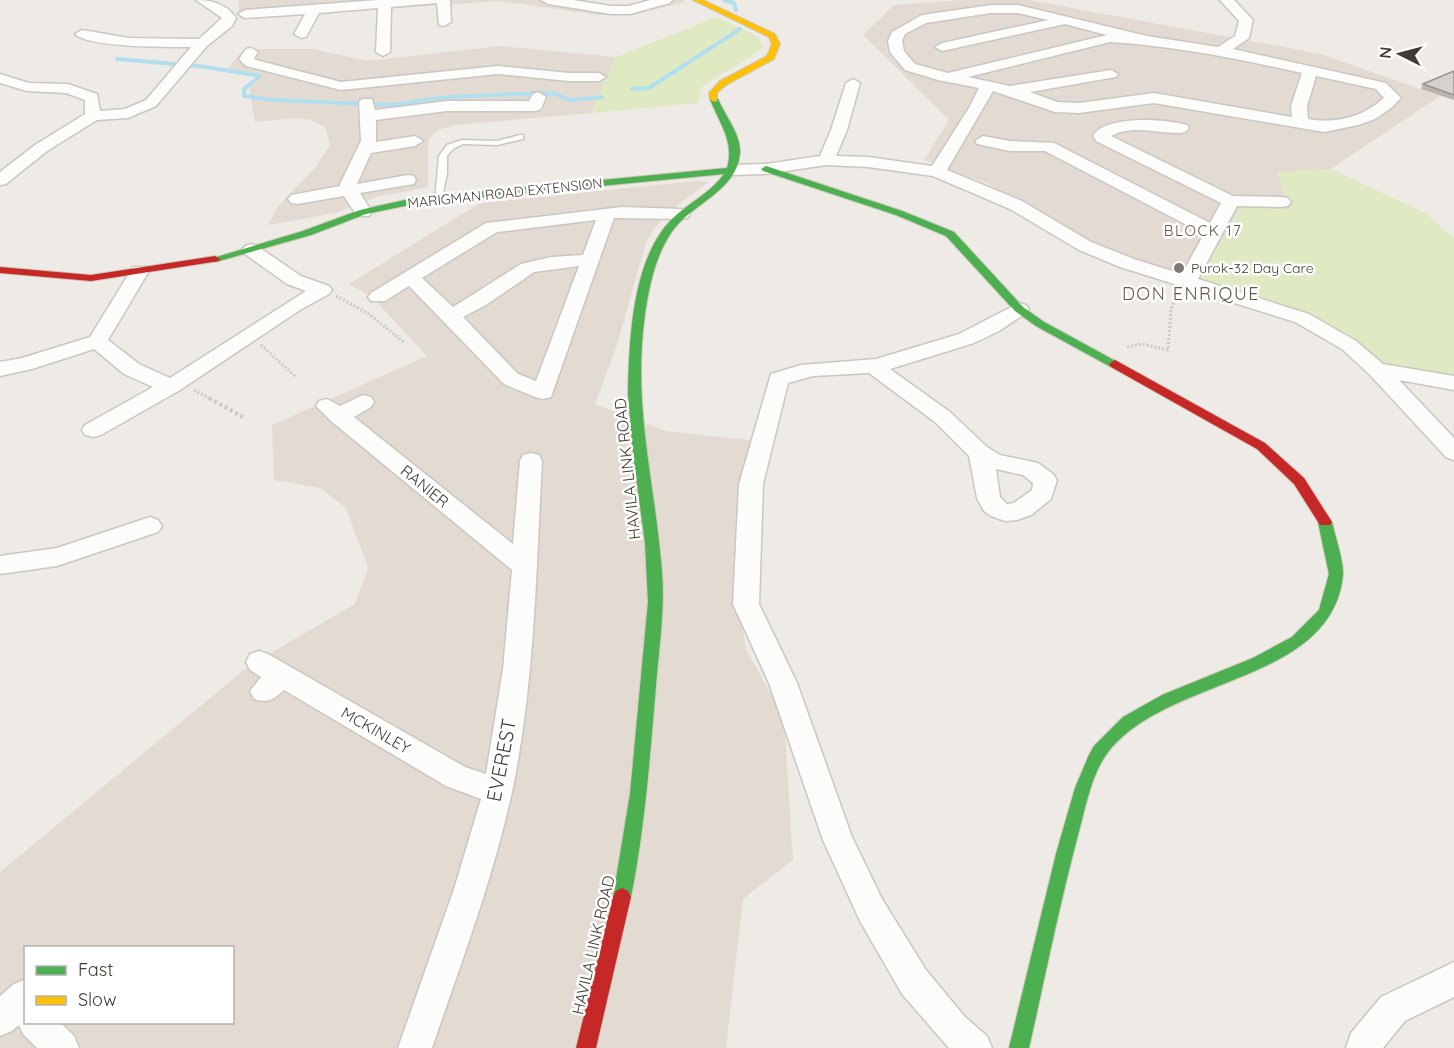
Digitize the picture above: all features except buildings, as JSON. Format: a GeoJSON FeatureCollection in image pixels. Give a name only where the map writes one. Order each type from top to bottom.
{"type":"FeatureCollection","features":[{"type":"Feature","properties":{"kind":"street"},"geometry":{"type":"LineString","coordinates":[[0,180],[41,148],[93,116],[128,113],[151,103],[202,43],[227,23],[229,18],[202,0]]}},
{"type":"Feature","properties":{"kind":"street"},"geometry":{"type":"LineString","coordinates":[[245,14],[267,6],[434,0]]}},
{"type":"Feature","properties":{"kind":"street"},"geometry":{"type":"LineString","coordinates":[[443,0],[444,22]]}},
{"type":"Feature","properties":{"kind":"street"},"geometry":{"type":"LineString","coordinates":[[556,0],[611,10],[630,10],[665,0]]}},
{"type":"Feature","properties":{"kind":"street"},"geometry":{"type":"LineString","coordinates":[[698,0],[772,36],[777,45],[771,57],[723,83],[713,93],[733,139],[735,151],[732,170],[766,169],[826,160],[868,162],[937,172],[1016,205],[1085,246],[1127,263],[1302,318],[1349,345],[1377,370],[1454,452]]}},
{"type":"Feature","properties":{"kind":"street"},"geometry":{"type":"LineString","coordinates":[[942,0],[937,8],[945,16]]}},
{"type":"Feature","properties":{"kind":"street"},"geometry":{"type":"LineString","coordinates":[[1221,51],[1242,38],[1246,20],[1227,0]]}},
{"type":"Feature","properties":{"kind":"street"},"geometry":{"type":"LineString","coordinates":[[383,52],[385,2]]}},
{"type":"Feature","properties":{"kind":"street"},"geometry":{"type":"LineString","coordinates":[[301,34],[323,5]]}},
{"type":"Feature","properties":{"kind":"street"},"geometry":{"type":"LineString","coordinates":[[1055,107],[1078,108],[1154,98],[1324,127],[1351,123],[1380,112],[1393,98],[1381,86],[1252,56],[1147,40],[1060,15],[1018,9],[991,9],[922,19],[898,32],[895,42],[897,52],[909,67],[946,78],[988,85],[1055,107],[1102,138],[1230,201],[1282,202]]}},
{"type":"Feature","properties":{"kind":"street"},"geometry":{"type":"LineString","coordinates":[[942,47],[1060,15]]}},
{"type":"Feature","properties":{"kind":"street"},"geometry":{"type":"LineString","coordinates":[[82,34],[129,42],[202,43]]}},
{"type":"Feature","properties":{"kind":"street"},"geometry":{"type":"LineString","coordinates":[[946,78],[1110,38],[1147,40]]}},
{"type":"Feature","properties":{"kind":"street"},"geometry":{"type":"LineString","coordinates":[[250,52],[246,59],[251,63],[330,84],[367,84],[498,70],[569,77],[599,77]]}},
{"type":"Feature","properties":{"kind":"street"},"geometry":{"type":"LineString","coordinates":[[1300,124],[1299,106],[1310,71]]}},
{"type":"Feature","properties":{"kind":"street"},"geometry":{"type":"LineString","coordinates":[[1009,91],[1111,74]]}},
{"type":"Feature","properties":{"kind":"street"},"geometry":{"type":"LineString","coordinates":[[0,78],[27,87],[68,89],[92,96],[93,116]]}},
{"type":"Feature","properties":{"kind":"street"},"geometry":{"type":"LineString","coordinates":[[826,160],[839,130],[853,83]]}},
{"type":"Feature","properties":{"kind":"street"},"geometry":{"type":"LineString","coordinates":[[363,212],[349,190],[348,183],[369,141],[367,84]]}},
{"type":"Feature","properties":{"kind":"street"},"geometry":{"type":"LineString","coordinates":[[937,172],[978,108],[988,85]]}},
{"type":"Feature","properties":{"kind":"street"},"geometry":{"type":"LineString","coordinates":[[368,116],[447,106],[536,106],[538,97]]}},
{"type":"Feature","properties":{"kind":"street"},"geometry":{"type":"LineString","coordinates":[[1091,130],[1160,124],[1181,128]]}},
{"type":"Feature","properties":{"kind":"street"},"geometry":{"type":"LineString","coordinates":[[365,149],[415,141]]}},
{"type":"Feature","properties":{"kind":"street"},"geometry":{"type":"LineString","coordinates":[[983,141],[1010,146],[1047,146],[1214,232]]}},
{"type":"Feature","properties":{"kind":"street"},"geometry":{"type":"LineString","coordinates":[[766,169],[899,213],[950,234],[1019,309],[1040,324],[1232,429],[1277,459],[1301,484],[1319,509],[1335,549],[1336,584],[1325,616],[1302,639],[1244,669],[1173,698],[1126,722],[1100,749],[1081,798],[1046,921],[1019,1048]]}},
{"type":"Feature","properties":{"kind":"street","name":"MARIGMAN ROAD EXTENSION"},"geometry":{"type":"LineString","coordinates":[[0,270],[91,278],[140,272],[190,264],[251,250],[307,233],[363,212],[438,198],[732,170]]}},
{"type":"Feature","properties":{"kind":"street","name":"HAVILA LINK ROAD"},"geometry":{"type":"LineString","coordinates":[[586,1048],[629,862],[641,776],[653,623],[656,580],[636,426],[636,337],[641,307],[660,247],[669,229],[681,214],[714,188],[732,170]]}},
{"type":"Feature","properties":{"kind":"street"},"geometry":{"type":"LineString","coordinates":[[297,200],[408,180]]}},
{"type":"Feature","properties":{"kind":"street"},"geometry":{"type":"LineString","coordinates":[[1179,278],[1214,232],[1230,201]]}},
{"type":"Feature","properties":{"kind":"street"},"geometry":{"type":"LineString","coordinates":[[378,297],[492,227],[607,213],[643,211],[681,214]]}},
{"type":"Feature","properties":{"kind":"street"},"geometry":{"type":"LineString","coordinates":[[410,277],[511,379],[543,392],[607,213]]}},
{"type":"Feature","properties":{"kind":"street"},"geometry":{"type":"LineString","coordinates":[[251,250],[294,280],[322,290]]}},
{"type":"Feature","properties":{"kind":"street"},"geometry":{"type":"LineString","coordinates":[[451,316],[480,301],[528,268],[551,263],[589,260]]}},
{"type":"Feature","properties":{"kind":"street"},"geometry":{"type":"LineString","coordinates":[[0,369],[25,364],[98,341],[140,272]]}},
{"type":"Feature","properties":{"kind":"street"},"geometry":{"type":"LineString","coordinates":[[93,430],[175,383],[322,290]]}},
{"type":"Feature","properties":{"kind":"street"},"geometry":{"type":"LineString","coordinates":[[975,1048],[953,1029],[914,982],[871,910],[838,840],[783,684],[747,604],[751,484],[778,379],[793,372],[874,367],[907,355],[970,339],[995,327],[1019,309]]}},
{"type":"Feature","properties":{"kind":"street"},"geometry":{"type":"LineString","coordinates":[[98,341],[115,359],[134,371],[163,384],[175,383]]}},
{"type":"Feature","properties":{"kind":"street"},"geometry":{"type":"LineString","coordinates":[[874,367],[959,432],[980,453]]}},
{"type":"Feature","properties":{"kind":"street"},"geometry":{"type":"LineString","coordinates":[[1377,370],[1454,383]]}},
{"type":"Feature","properties":{"kind":"street","name":"RANIER"},"geometry":{"type":"LineString","coordinates":[[363,402],[333,411],[524,566]]}},
{"type":"Feature","properties":{"kind":"street","name":"EVEREST"},"geometry":{"type":"LineString","coordinates":[[415,1048],[479,861],[497,791],[510,720],[531,461]]}},
{"type":"Feature","properties":{"kind":"street"},"geometry":{"type":"LineString","coordinates":[[0,565],[20,565],[94,546],[150,526]]}},
{"type":"Feature","properties":{"kind":"street","name":"MCKINLEY"},"geometry":{"type":"LineString","coordinates":[[268,676],[456,777],[497,791]]}},
{"type":"Feature","properties":{"kind":"street"},"geometry":{"type":"LineString","coordinates":[[1363,1048],[1363,1045],[1393,1009],[1454,979]]}},
{"type":"Feature","properties":{"kind":"street"},"geometry":{"type":"LineString","coordinates":[[35,1024],[62,1048]]}},
{"type":"Feature","properties":{"kind":"lane"},"geometry":{"type":"LineString","coordinates":[[438,198],[443,174],[443,156],[450,147],[462,142],[497,142],[520,137]]}},
{"type":"Feature","properties":{"kind":"path"},"geometry":{"type":"LineString","coordinates":[[1107,360],[1131,345],[1146,344],[1168,350],[1171,310],[1178,290],[1179,278]]}},
{"type":"Feature","properties":{"kind":"path"},"geometry":{"type":"LineString","coordinates":[[322,290],[369,314],[405,342]]}},
{"type":"Feature","properties":{"kind":"path"},"geometry":{"type":"LineString","coordinates":[[249,335],[296,377]]}},
{"type":"Feature","properties":{"kind":"path"},"geometry":{"type":"LineString","coordinates":[[175,383],[243,417]]}},
{"type":"Feature","properties":{"kind":"shaded area"},"geometry":{"type":"Polygon","coordinates":[[[238,0],[579,0],[581,5],[628,9],[658,0],[686,2],[630,15],[599,15],[500,1],[240,19],[238,0]]]}},
{"type":"Feature","properties":{"kind":"shaded area"},"geometry":{"type":"Polygon","coordinates":[[[962,0],[1029,0],[1321,54],[1440,96],[1331,169],[1277,172],[1289,210],[1241,207],[1199,279],[1157,268],[1101,247],[991,185],[924,160],[949,120],[863,35],[894,5],[962,0]]]}},
{"type":"Feature","properties":{"kind":"shaded area"},"geometry":{"type":"Polygon","coordinates":[[[500,46],[616,57],[591,113],[455,125],[438,130],[428,140],[428,187],[377,197],[336,213],[268,225],[278,206],[316,167],[330,145],[325,127],[311,120],[296,118],[255,122],[249,87],[263,75],[227,69],[244,49],[313,49],[367,61],[500,46]]]}},
{"type":"Feature","properties":{"kind":"shaded area"},"geometry":{"type":"Polygon","coordinates":[[[697,181],[709,182],[680,203],[657,225],[646,242],[617,345],[595,404],[666,431],[757,441],[733,561],[746,649],[784,718],[793,860],[743,899],[726,1048],[0,1048],[0,872],[250,665],[355,604],[368,568],[346,508],[320,488],[274,480],[272,425],[427,356],[371,296],[349,284],[480,203],[697,181]]]}},
{"type":"Feature","properties":{"kind":"green space"},"geometry":{"type":"Polygon","coordinates":[[[717,17],[759,37],[763,47],[701,88],[699,103],[591,113],[616,57],[717,17]]]}},
{"type":"Feature","properties":{"kind":"green space"},"geometry":{"type":"Polygon","coordinates":[[[1331,169],[1427,214],[1454,239],[1454,377],[1387,365],[1350,335],[1274,301],[1199,279],[1242,207],[1289,210],[1277,172],[1331,169]]]}},
{"type":"Feature","properties":{"kind":"waterway"},"geometry":{"type":"LineString","coordinates":[[724,0],[734,3],[736,10]]}},
{"type":"Feature","properties":{"kind":"waterway"},"geometry":{"type":"LineString","coordinates":[[632,89],[649,88],[740,29]]}},
{"type":"Feature","properties":{"kind":"waterway"},"geometry":{"type":"LineString","coordinates":[[117,59],[199,66],[260,76],[244,89],[244,96],[273,100],[389,105],[449,97],[540,93],[556,94],[569,100],[602,97]]}},
{"type":"Feature","properties":{"kind":"traffic: fast"},"geometry":{"type":"LineString","coordinates":[[622,897],[632,846],[638,794],[655,602],[652,543],[636,424],[634,364],[637,334],[650,266],[661,241],[676,221],[718,187],[732,167],[735,147],[714,99]]}},
{"type":"Feature","properties":{"kind":"traffic: fast"},"geometry":{"type":"LineString","coordinates":[[766,169],[899,213],[950,234],[1019,309],[1040,324],[1115,364]]}},
{"type":"Feature","properties":{"kind":"traffic: fast"},"geometry":{"type":"LineString","coordinates":[[215,259],[307,233],[363,212],[414,201],[732,170]]}},
{"type":"Feature","properties":{"kind":"traffic: fast"},"geometry":{"type":"LineString","coordinates":[[1019,1048],[1064,854],[1083,788],[1100,751],[1128,722],[1168,699],[1258,662],[1297,641],[1325,612],[1336,574],[1325,522]]}},
{"type":"Feature","properties":{"kind":"traffic: slow"},"geometry":{"type":"LineString","coordinates":[[697,0],[772,36],[776,44],[771,57],[723,83],[713,93],[714,99]]}},
{"type":"Feature","properties":{"kind":"traffic: jam"},"geometry":{"type":"LineString","coordinates":[[0,270],[91,278],[215,259]]}},
{"type":"Feature","properties":{"kind":"traffic: jam"},"geometry":{"type":"LineString","coordinates":[[1115,364],[1261,446],[1299,481],[1325,522]]}},
{"type":"Feature","properties":{"kind":"traffic: jam"},"geometry":{"type":"LineString","coordinates":[[586,1048],[622,897]]}},
{"type":"Feature","properties":{"kind":"place","name":"Purok-32 Day Care"},"geometry":{"type":"Point","coordinates":[1179,268]}},
{"type":"Feature","properties":{"kind":"district","name":"BLOCK 17"},"geometry":{"type":"Point","coordinates":[1203,230]}},
{"type":"Feature","properties":{"kind":"district","name":"DON ENRIQUE"},"geometry":{"type":"Point","coordinates":[1191,293]}}]}
